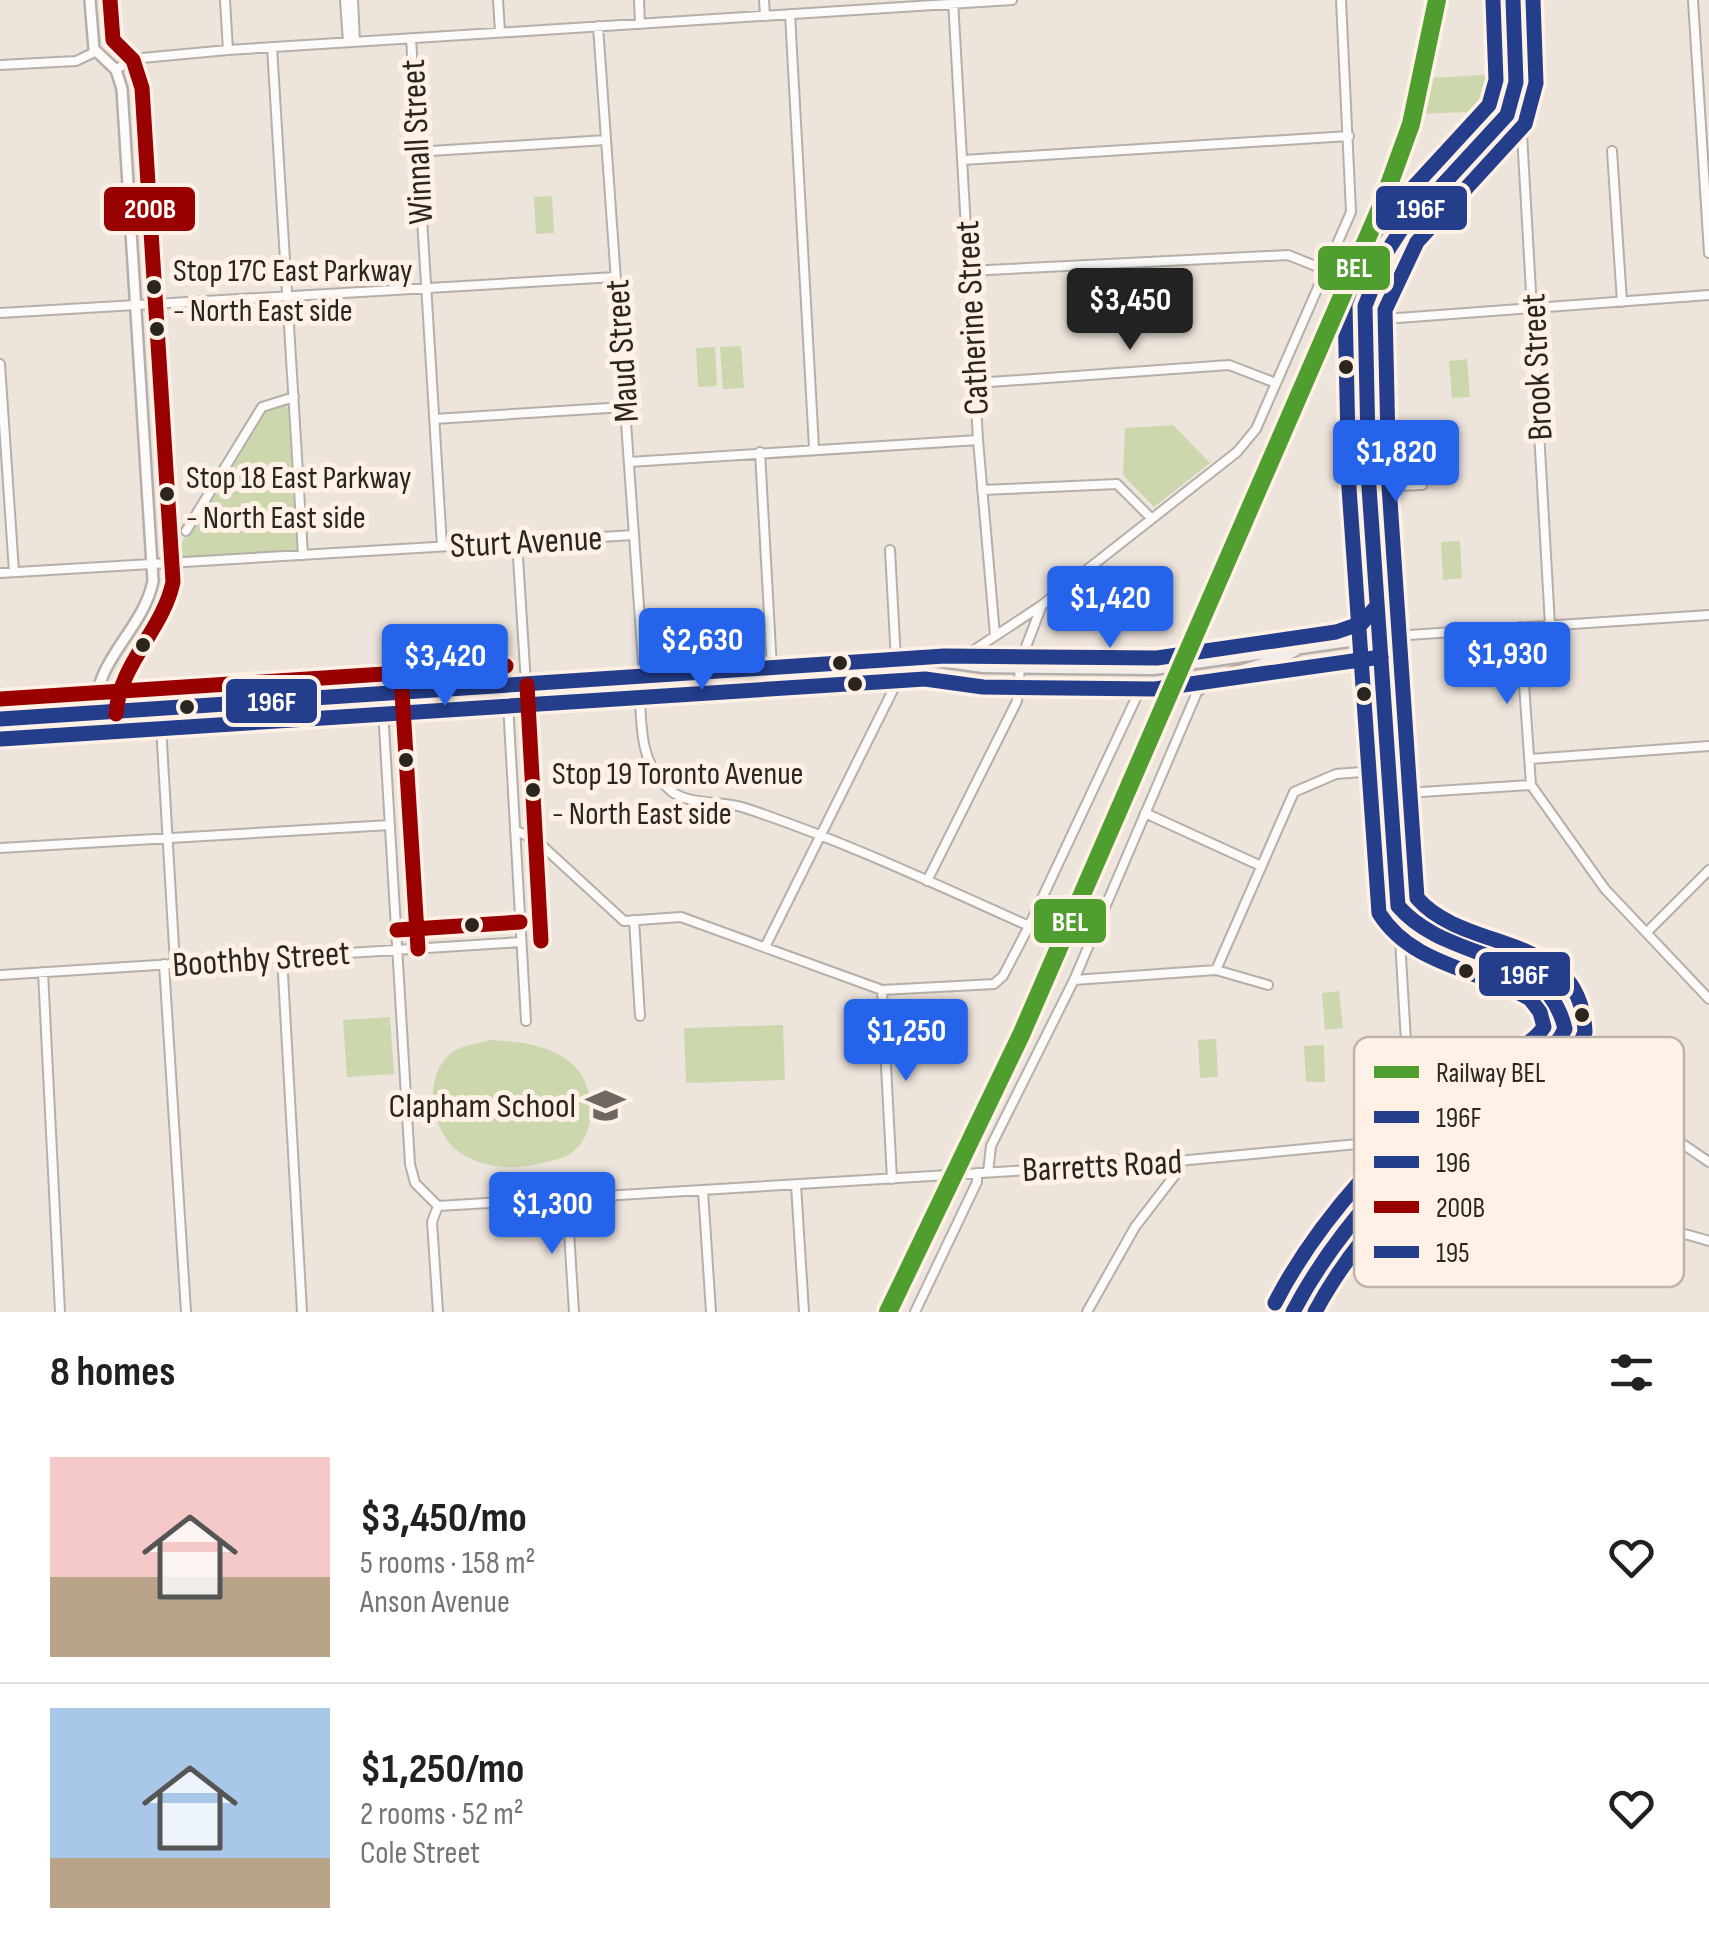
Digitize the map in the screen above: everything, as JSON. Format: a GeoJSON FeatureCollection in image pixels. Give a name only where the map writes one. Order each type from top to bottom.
{"type":"FeatureCollection","features":[{"type":"Feature","properties":{"kind":"main road"},"geometry":{"type":"LineString","coordinates":[[1512,0],[1517,67],[1507,115],[1401,230],[1372,282],[1363,322],[1369,487],[1398,906],[1412,926],[1441,942],[1527,974],[1552,994],[1566,1023],[1561,1037]]}},
{"type":"Feature","properties":{"kind":"main road"},"geometry":{"type":"LineString","coordinates":[[926,659],[944,665],[1156,664],[1336,632],[1362,623],[1376,607]]}},
{"type":"Feature","properties":{"kind":"main road"},"geometry":{"type":"LineString","coordinates":[[1336,632],[1378,637]]}},
{"type":"Feature","properties":{"kind":"main road"},"geometry":{"type":"LineString","coordinates":[[1190,660],[1212,662],[1378,637]]}},
{"type":"Feature","properties":{"kind":"main road"},"geometry":{"type":"LineString","coordinates":[[1198,690],[1207,680],[1251,671],[1302,647]]}},
{"type":"Feature","properties":{"kind":"main road"},"geometry":{"type":"LineString","coordinates":[[0,719],[965,656],[1021,663]]}},
{"type":"Feature","properties":{"kind":"main road"},"geometry":{"type":"LineString","coordinates":[[1212,662],[1226,675]]}},
{"type":"Feature","properties":{"kind":"main road"},"geometry":{"type":"LineString","coordinates":[[1393,834],[1412,926]]}},
{"type":"Feature","properties":{"kind":"main road"},"geometry":{"type":"LineString","coordinates":[[1402,872],[1424,914],[1470,950]]}},
{"type":"Feature","properties":{"kind":"main road"},"geometry":{"type":"LineString","coordinates":[[1293,1312],[1314,1273],[1354,1228]]}},
{"type":"Feature","properties":{"kind":"street"},"geometry":{"type":"LineString","coordinates":[[90,0],[95,52],[116,70],[122,88],[152,564],[150,594],[97,684],[96,713]]}},
{"type":"Feature","properties":{"kind":"street"},"geometry":{"type":"LineString","coordinates":[[225,0],[228,50]]}},
{"type":"Feature","properties":{"kind":"street"},"geometry":{"type":"LineString","coordinates":[[345,0],[351,42]]}},
{"type":"Feature","properties":{"kind":"street"},"geometry":{"type":"LineString","coordinates":[[351,42],[353,0]]}},
{"type":"Feature","properties":{"kind":"street"},"geometry":{"type":"LineString","coordinates":[[498,0],[500,32]]}},
{"type":"Feature","properties":{"kind":"street"},"geometry":{"type":"LineString","coordinates":[[639,0],[640,24]]}},
{"type":"Feature","properties":{"kind":"street"},"geometry":{"type":"LineString","coordinates":[[764,0],[765,16]]}},
{"type":"Feature","properties":{"kind":"street"},"geometry":{"type":"LineString","coordinates":[[116,70],[131,59],[228,50],[1012,0]]}},
{"type":"Feature","properties":{"kind":"street"},"geometry":{"type":"LineString","coordinates":[[965,656],[1042,605],[1247,442],[1328,271],[1351,212],[1341,0]]}},
{"type":"Feature","properties":{"kind":"street"},"geometry":{"type":"LineString","coordinates":[[1693,0],[1709,253]]}},
{"type":"Feature","properties":{"kind":"street","name":"Catherine Street"},"geometry":{"type":"LineString","coordinates":[[953,2],[978,440],[994,635]]}},
{"type":"Feature","properties":{"kind":"street"},"geometry":{"type":"LineString","coordinates":[[790,14],[814,448]]}},
{"type":"Feature","properties":{"kind":"street","name":"Maud Street"},"geometry":{"type":"LineString","coordinates":[[598,26],[634,535],[645,758],[671,791],[692,800],[729,803],[821,834],[1028,926]]}},
{"type":"Feature","properties":{"kind":"street","name":"Winnall Street"},"geometry":{"type":"LineString","coordinates":[[411,38],[442,546]]}},
{"type":"Feature","properties":{"kind":"street"},"geometry":{"type":"LineString","coordinates":[[272,47],[303,555]]}},
{"type":"Feature","properties":{"kind":"street"},"geometry":{"type":"LineString","coordinates":[[0,65],[76,61],[95,52]]}},
{"type":"Feature","properties":{"kind":"street","name":"Brook Street"},"geometry":{"type":"LineString","coordinates":[[1507,115],[1522,134],[1550,625]]}},
{"type":"Feature","properties":{"kind":"street"},"geometry":{"type":"LineString","coordinates":[[963,160],[1349,136]]}},
{"type":"Feature","properties":{"kind":"street"},"geometry":{"type":"LineString","coordinates":[[415,152],[606,140]]}},
{"type":"Feature","properties":{"kind":"street"},"geometry":{"type":"LineString","coordinates":[[1612,151],[1622,302]]}},
{"type":"Feature","properties":{"kind":"street"},"geometry":{"type":"LineString","coordinates":[[968,271],[1288,255],[1328,271]]}},
{"type":"Feature","properties":{"kind":"street"},"geometry":{"type":"LineString","coordinates":[[0,313],[616,277]]}},
{"type":"Feature","properties":{"kind":"street"},"geometry":{"type":"LineString","coordinates":[[1398,318],[1709,296]]}},
{"type":"Feature","properties":{"kind":"street"},"geometry":{"type":"LineString","coordinates":[[0,364],[14,572]]}},
{"type":"Feature","properties":{"kind":"street"},"geometry":{"type":"LineString","coordinates":[[976,382],[1229,365],[1276,383]]}},
{"type":"Feature","properties":{"kind":"street"},"geometry":{"type":"LineString","coordinates":[[186,532],[262,407],[294,397]]}},
{"type":"Feature","properties":{"kind":"street"},"geometry":{"type":"LineString","coordinates":[[434,419],[625,407]]}},
{"type":"Feature","properties":{"kind":"street"},"geometry":{"type":"LineString","coordinates":[[628,462],[978,440]]}},
{"type":"Feature","properties":{"kind":"street"},"geometry":{"type":"LineString","coordinates":[[760,452],[772,668]]}},
{"type":"Feature","properties":{"kind":"street"},"geometry":{"type":"LineString","coordinates":[[982,490],[1117,484],[1151,518]]}},
{"type":"Feature","properties":{"kind":"street"},"geometry":{"type":"LineString","coordinates":[[1369,487],[1422,485]]}},
{"type":"Feature","properties":{"kind":"street","name":"Sturt Avenue"},"geometry":{"type":"LineString","coordinates":[[0,572],[634,535]]}},
{"type":"Feature","properties":{"kind":"street"},"geometry":{"type":"LineString","coordinates":[[517,542],[526,684]]}},
{"type":"Feature","properties":{"kind":"street"},"geometry":{"type":"LineString","coordinates":[[766,945],[901,674],[890,550]]}},
{"type":"Feature","properties":{"kind":"street"},"geometry":{"type":"LineString","coordinates":[[927,881],[1018,701],[1021,663],[1042,605]]}},
{"type":"Feature","properties":{"kind":"street"},"geometry":{"type":"LineString","coordinates":[[1378,637],[1709,615]]}},
{"type":"Feature","properties":{"kind":"street"},"geometry":{"type":"LineString","coordinates":[[1520,627],[1532,785],[1605,889],[1709,999]]}},
{"type":"Feature","properties":{"kind":"street"},"geometry":{"type":"LineString","coordinates":[[515,830],[537,841],[624,921],[681,917],[882,990],[994,984],[1003,976],[1028,926],[1136,698],[1134,690],[1123,685],[1020,686]]}},
{"type":"Feature","properties":{"kind":"street"},"geometry":{"type":"LineString","coordinates":[[506,686],[526,1021]]}},
{"type":"Feature","properties":{"kind":"street"},"geometry":{"type":"LineString","coordinates":[[915,1312],[983,1173],[991,1146],[1074,980],[1198,690]]}},
{"type":"Feature","properties":{"kind":"street"},"geometry":{"type":"LineString","coordinates":[[382,693],[410,1164],[415,1182],[438,1206],[432,1222],[438,1312]]}},
{"type":"Feature","properties":{"kind":"street"},"geometry":{"type":"LineString","coordinates":[[160,709],[175,964]]}},
{"type":"Feature","properties":{"kind":"street"},"geometry":{"type":"LineString","coordinates":[[1530,759],[1709,746]]}},
{"type":"Feature","properties":{"kind":"street"},"geometry":{"type":"LineString","coordinates":[[1216,970],[1294,792],[1336,774],[1388,770]]}},
{"type":"Feature","properties":{"kind":"street"},"geometry":{"type":"LineString","coordinates":[[1390,794],[1532,785]]}},
{"type":"Feature","properties":{"kind":"street"},"geometry":{"type":"LineString","coordinates":[[1145,814],[1261,866]]}},
{"type":"Feature","properties":{"kind":"street"},"geometry":{"type":"LineString","coordinates":[[0,848],[390,825]]}},
{"type":"Feature","properties":{"kind":"street"},"geometry":{"type":"LineString","coordinates":[[1647,932],[1709,870]]}},
{"type":"Feature","properties":{"kind":"street","name":"Barretts Road"},"geometry":{"type":"LineString","coordinates":[[1398,906],[1406,1037]]}},
{"type":"Feature","properties":{"kind":"street"},"geometry":{"type":"LineString","coordinates":[[634,920],[640,1016]]}},
{"type":"Feature","properties":{"kind":"street","name":"Barretts Road"},"geometry":{"type":"LineString","coordinates":[[1402,948],[1412,926]]}},
{"type":"Feature","properties":{"kind":"street","name":"Boothby Street"},"geometry":{"type":"LineString","coordinates":[[0,975],[522,942]]}},
{"type":"Feature","properties":{"kind":"street"},"geometry":{"type":"LineString","coordinates":[[282,957],[302,1312]]}},
{"type":"Feature","properties":{"kind":"street"},"geometry":{"type":"LineString","coordinates":[[164,964],[186,1312]]}},
{"type":"Feature","properties":{"kind":"street"},"geometry":{"type":"LineString","coordinates":[[1074,980],[1216,970],[1268,985]]}},
{"type":"Feature","properties":{"kind":"street"},"geometry":{"type":"LineString","coordinates":[[43,972],[60,1312]]}},
{"type":"Feature","properties":{"kind":"street"},"geometry":{"type":"LineString","coordinates":[[882,990],[892,1179]]}},
{"type":"Feature","properties":{"kind":"street"},"geometry":{"type":"LineString","coordinates":[[1684,1145],[1709,1162]]}},
{"type":"Feature","properties":{"kind":"street","name":"Barretts Road"},"geometry":{"type":"LineString","coordinates":[[438,1206],[1354,1147]]}},
{"type":"Feature","properties":{"kind":"street"},"geometry":{"type":"LineString","coordinates":[[1087,1312],[1135,1228],[1178,1171],[1178,1161]]}},
{"type":"Feature","properties":{"kind":"street"},"geometry":{"type":"LineString","coordinates":[[796,1185],[804,1312]]}},
{"type":"Feature","properties":{"kind":"street"},"geometry":{"type":"LineString","coordinates":[[703,1191],[711,1312]]}},
{"type":"Feature","properties":{"kind":"street"},"geometry":{"type":"LineString","coordinates":[[567,1200],[574,1312]]}},
{"type":"Feature","properties":{"kind":"street"},"geometry":{"type":"LineString","coordinates":[[1684,1235],[1709,1241]]}},
{"type":"Feature","properties":{"kind":"green space"},"geometry":{"type":"Polygon","coordinates":[[[1502,74],[1492,111],[1418,114],[1428,78],[1502,74]]]}},
{"type":"Feature","properties":{"kind":"green space"},"geometry":{"type":"Polygon","coordinates":[[[552,196],[554,233],[536,234],[534,197],[552,196]]]}},
{"type":"Feature","properties":{"kind":"green space"},"geometry":{"type":"Polygon","coordinates":[[[741,346],[744,388],[723,389],[720,347],[741,346]]]}},
{"type":"Feature","properties":{"kind":"green space"},"geometry":{"type":"Polygon","coordinates":[[[715,347],[717,386],[698,387],[696,348],[715,347]]]}},
{"type":"Feature","properties":{"kind":"green space"},"geometry":{"type":"Polygon","coordinates":[[[1467,359],[1470,397],[1452,398],[1449,361],[1467,359]]]}},
{"type":"Feature","properties":{"kind":"green space"},"geometry":{"type":"Polygon","coordinates":[[[281,403],[288,408],[297,553],[171,560],[264,410],[281,403]]]}},
{"type":"Feature","properties":{"kind":"green space"},"geometry":{"type":"Polygon","coordinates":[[[1173,425],[1210,463],[1154,507],[1123,475],[1125,428],[1173,425]]]}},
{"type":"Feature","properties":{"kind":"green space"},"geometry":{"type":"Polygon","coordinates":[[[1460,541],[1462,578],[1443,580],[1441,542],[1460,541]]]}},
{"type":"Feature","properties":{"kind":"green space"},"geometry":{"type":"Polygon","coordinates":[[[1339,991],[1343,1028],[1325,1030],[1322,993],[1339,991]]]}},
{"type":"Feature","properties":{"kind":"green space"},"geometry":{"type":"Polygon","coordinates":[[[390,1017],[394,1074],[347,1077],[343,1020],[390,1017]]]}},
{"type":"Feature","properties":{"kind":"green space"},"geometry":{"type":"Polygon","coordinates":[[[783,1025],[785,1080],[686,1083],[684,1028],[783,1025]]]}},
{"type":"Feature","properties":{"kind":"green space"},"geometry":{"type":"Polygon","coordinates":[[[1216,1039],[1218,1077],[1200,1078],[1198,1040],[1216,1039]]]}},
{"type":"Feature","properties":{"kind":"green space"},"geometry":{"type":"Polygon","coordinates":[[[491,1040],[542,1048],[561,1056],[579,1072],[590,1099],[591,1114],[583,1141],[573,1151],[537,1164],[501,1167],[465,1156],[444,1135],[434,1106],[436,1075],[454,1051],[491,1040]]]}},
{"type":"Feature","properties":{"kind":"green space"},"geometry":{"type":"Polygon","coordinates":[[[1324,1045],[1325,1082],[1306,1082],[1304,1046],[1324,1045]]]}},
{"type":"Feature","properties":{"kind":"rail line","name":"BEL"},"geometry":{"type":"LineString","coordinates":[[888,1312],[1021,1035],[1382,204],[1411,124],[1437,0]]}},
{"type":"Feature","properties":{"kind":"transit line","name":"200B"},"geometry":{"type":"LineString","coordinates":[[110,0],[113,40],[133,60],[142,88],[173,582],[160,616],[125,679],[116,714]]}},
{"type":"Feature","properties":{"kind":"transit line","name":"196F"},"geometry":{"type":"LineString","coordinates":[[1513,0],[1516,82],[1507,115],[1401,230],[1386,253],[1365,306],[1369,487],[1398,906],[1419,925],[1517,969],[1538,983],[1554,1002],[1565,1029],[1560,1037]]}},
{"type":"Feature","properties":{"kind":"transit line","name":"196"},"geometry":{"type":"LineString","coordinates":[[1533,0],[1536,83],[1525,124],[1417,242],[1385,310],[1389,486],[1417,898],[1438,916],[1518,948],[1564,976],[1579,999],[1582,1037]]}},
{"type":"Feature","properties":{"kind":"transit line","name":"195"},"geometry":{"type":"LineString","coordinates":[[1493,1],[1496,80],[1489,105],[1385,218],[1368,244],[1345,304],[1349,488],[1379,913],[1393,931],[1428,956],[1530,999],[1540,1012],[1544,1027],[1536,1037]]}},
{"type":"Feature","properties":{"kind":"transit line","name":"196F"},"geometry":{"type":"LineString","coordinates":[[0,719],[944,656],[1157,658],[1336,632],[1362,623],[1376,607]]}},
{"type":"Feature","properties":{"kind":"transit line","name":"196"},"geometry":{"type":"LineString","coordinates":[[1,739],[925,679],[983,687],[1155,689],[1381,657]]}},
{"type":"Feature","properties":{"kind":"transit line","name":"200B"},"geometry":{"type":"LineString","coordinates":[[0,699],[506,666]]}},
{"type":"Feature","properties":{"kind":"transit line","name":"200B"},"geometry":{"type":"LineString","coordinates":[[527,685],[541,941]]}},
{"type":"Feature","properties":{"kind":"transit line","name":"200B"},"geometry":{"type":"LineString","coordinates":[[402,692],[418,949]]}},
{"type":"Feature","properties":{"kind":"transit line","name":"200B"},"geometry":{"type":"LineString","coordinates":[[397,930],[520,922]]}},
{"type":"Feature","properties":{"kind":"transit line","name":"195"},"geometry":{"type":"LineString","coordinates":[[1275,1303],[1313,1240],[1354,1189]]}},
{"type":"Feature","properties":{"kind":"transit line","name":"196F"},"geometry":{"type":"LineString","coordinates":[[1293,1312],[1354,1220]]}},
{"type":"Feature","properties":{"kind":"transit line","name":"196"},"geometry":{"type":"LineString","coordinates":[[1315,1312],[1354,1251]]}},
{"type":"Feature","properties":{"kind":"place","name":"Stop 17C East Parkway - North East side"},"geometry":{"type":"Point","coordinates":[154,287]}},
{"type":"Feature","properties":{"kind":"place","name":"Stop 18 East Parkway - North East side"},"geometry":{"type":"Point","coordinates":[167,494]}},
{"type":"Feature","properties":{"kind":"place","name":"Stop 19 Toronto Avenue - North East side"},"geometry":{"type":"Point","coordinates":[533,790]}},
{"type":"Feature","properties":{"kind":"place","name":"Clapham School"},"geometry":{"type":"Point","coordinates":[606,1105]}}]}
